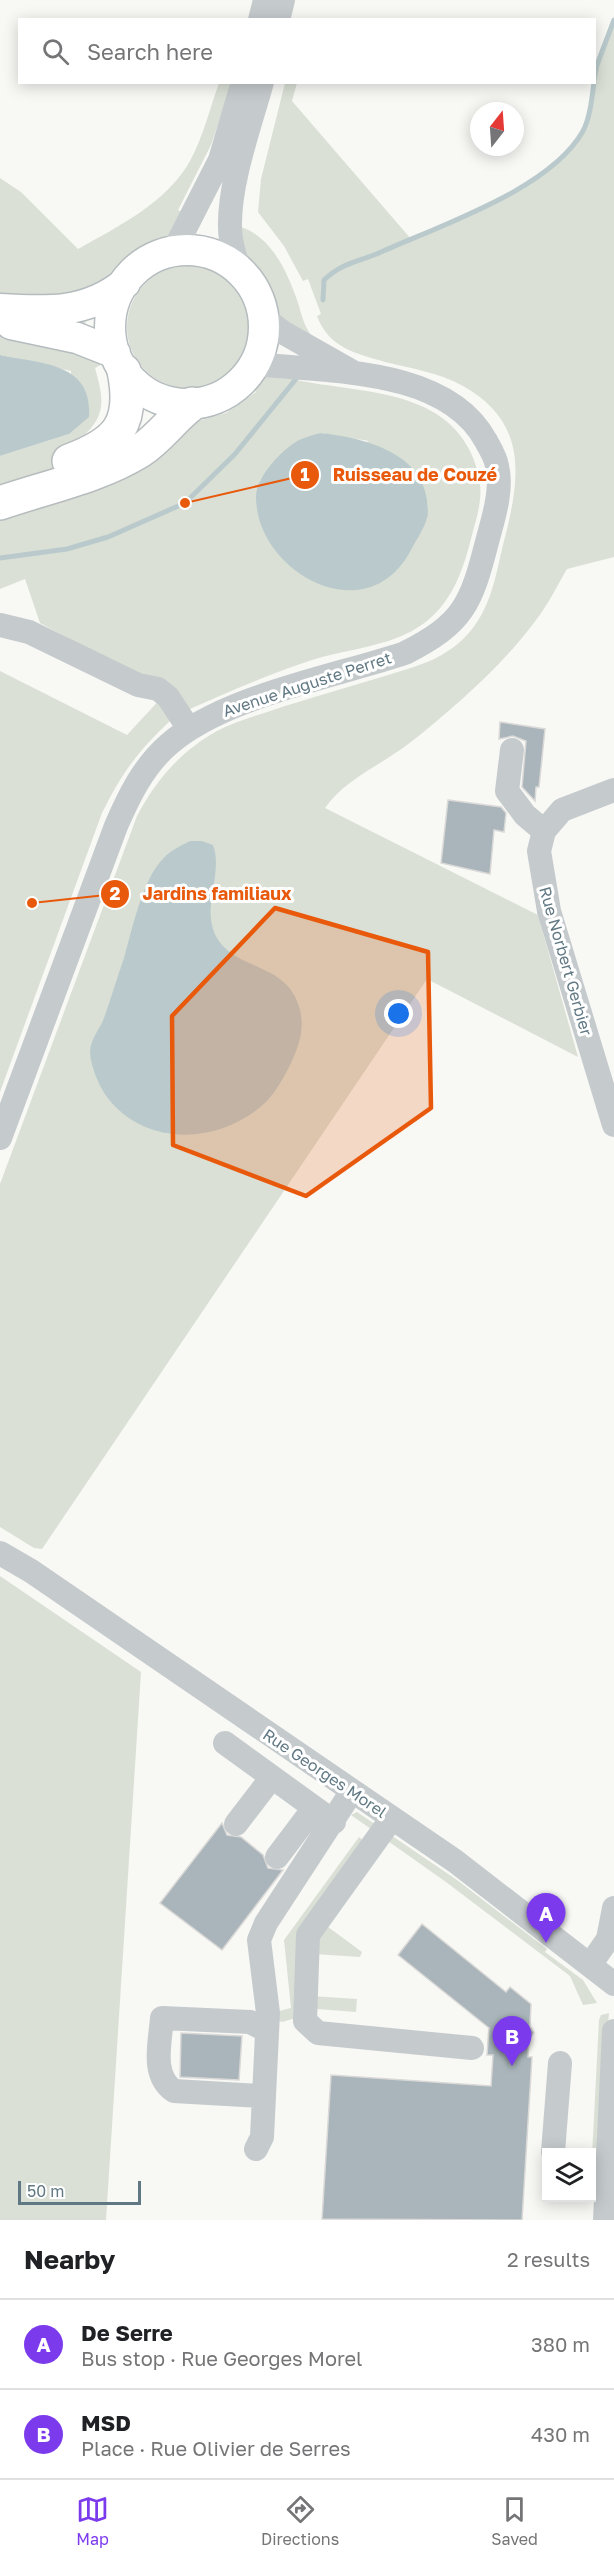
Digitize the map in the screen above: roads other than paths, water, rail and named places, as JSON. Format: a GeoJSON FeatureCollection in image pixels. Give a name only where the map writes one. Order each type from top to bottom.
{"type":"FeatureCollection","features":[{"type":"Feature","properties":{"kind":"highway"},"geometry":{"type":"LineString","coordinates":[[0,484],[97,450],[107,444],[124,420],[128,393],[120,362]]}},
{"type":"Feature","properties":{"kind":"highway"},"geometry":{"type":"LineString","coordinates":[[0,503],[126,459],[150,444],[178,414],[192,405]]}},
{"type":"Feature","properties":{"kind":"main road"},"geometry":{"type":"LineString","coordinates":[[0,309],[64,311],[100,300],[125,283],[148,261],[184,250],[208,254],[220,258],[240,272],[254,289],[264,318],[262,345],[255,364],[242,382],[226,394],[192,405],[175,404],[155,398],[134,383],[120,362],[111,339],[112,313],[125,283]]}},
{"type":"Feature","properties":{"kind":"main road"},"geometry":{"type":"LineString","coordinates":[[0,321],[77,338],[120,362]]}},
{"type":"Feature","properties":{"kind":"street"},"geometry":{"type":"LineString","coordinates":[[260,18],[265,0]]}},
{"type":"Feature","properties":{"kind":"street"},"geometry":{"type":"LineString","coordinates":[[278,18],[283,0]]}},
{"type":"Feature","properties":{"kind":"street"},"geometry":{"type":"LineString","coordinates":[[173,252],[220,160],[242,84]]}},
{"type":"Feature","properties":{"kind":"street"},"geometry":{"type":"LineString","coordinates":[[240,272],[231,240],[231,215],[239,170],[261,84]]}},
{"type":"Feature","properties":{"kind":"street","name":"Avenue Auguste Perret"},"geometry":{"type":"LineString","coordinates":[[264,318],[284,333],[353,372]]}},
{"type":"Feature","properties":{"kind":"street","name":"Avenue Auguste Perret"},"geometry":{"type":"LineString","coordinates":[[0,1138],[132,789],[166,746],[213,714],[405,653],[433,639],[453,624],[470,598],[498,495],[497,466],[479,428],[463,410],[434,393],[353,372],[255,364]]}},
{"type":"Feature","properties":{"kind":"street"},"geometry":{"type":"LineString","coordinates":[[0,625],[29,632],[138,685],[158,689],[168,697],[189,729]]}},
{"type":"Feature","properties":{"kind":"street"},"geometry":{"type":"LineString","coordinates":[[512,750],[507,791],[525,815],[544,831],[555,816],[570,805],[614,790]]}},
{"type":"Feature","properties":{"kind":"street","name":"Rue Norbert Gerbier"},"geometry":{"type":"LineString","coordinates":[[544,831],[539,861],[549,908],[614,1125]]}},
{"type":"Feature","properties":{"kind":"street","name":"Rue Georges Morel"},"geometry":{"type":"LineString","coordinates":[[0,1545],[31,1571]]}},
{"type":"Feature","properties":{"kind":"street","name":"Rue Georges Morel"},"geometry":{"type":"LineString","coordinates":[[0,1553],[31,1571],[464,1868],[614,1984]]}},
{"type":"Feature","properties":{"kind":"street"},"geometry":{"type":"LineString","coordinates":[[225,1743],[334,1822]]}},
{"type":"Feature","properties":{"kind":"street"},"geometry":{"type":"LineString","coordinates":[[236,1824],[272,1777]]}},
{"type":"Feature","properties":{"kind":"street"},"geometry":{"type":"LineString","coordinates":[[256,2149],[262,2137],[262,2096],[268,2013],[259,1940],[266,1923],[334,1822],[352,1791]]}},
{"type":"Feature","properties":{"kind":"street"},"geometry":{"type":"LineString","coordinates":[[277,1857],[314,1808]]}},
{"type":"Feature","properties":{"kind":"street"},"geometry":{"type":"LineString","coordinates":[[392,1818],[308,1935],[305,2021],[318,2033],[472,2048]]}},
{"type":"Feature","properties":{"kind":"street"},"geometry":{"type":"LineString","coordinates":[[590,1965],[608,1939],[614,1908]]}},
{"type":"Feature","properties":{"kind":"street"},"geometry":{"type":"LineString","coordinates":[[262,2096],[174,2091],[164,2084],[158,2066],[162,2018],[250,2022],[266,2030]]}},
{"type":"Feature","properties":{"kind":"street"},"geometry":{"type":"LineString","coordinates":[[605,2220],[600,2166],[614,2080],[611,2054],[614,2031]]}},
{"type":"Feature","properties":{"kind":"street"},"geometry":{"type":"LineString","coordinates":[[553,2148],[560,2063]]}},
{"type":"Feature","properties":{"kind":"waterway"},"geometry":{"type":"LineString","coordinates":[[596,70],[614,20]]}},
{"type":"Feature","properties":{"kind":"waterway"},"geometry":{"type":"LineString","coordinates":[[323,300],[324,280],[338,269],[492,204],[546,171],[568,152],[583,131],[589,114],[594,84]]}},
{"type":"Feature","properties":{"kind":"waterway"},"geometry":{"type":"LineString","coordinates":[[0,558],[67,549],[108,537],[185,503],[235,454],[296,379]]}},
{"type":"Feature","properties":{"kind":"place","name":"Ruisseau de Couzé"},"geometry":{"type":"Point","coordinates":[185,503]}},
{"type":"Feature","properties":{"kind":"place","name":"Jardins familiaux"},"geometry":{"type":"Point","coordinates":[32,903]}},
{"type":"Feature","properties":{"kind":"place","name":"De Serre"},"geometry":{"type":"Point","coordinates":[546,1943]}},
{"type":"Feature","properties":{"kind":"place","name":"MSD"},"geometry":{"type":"Point","coordinates":[512,2066]}}]}
